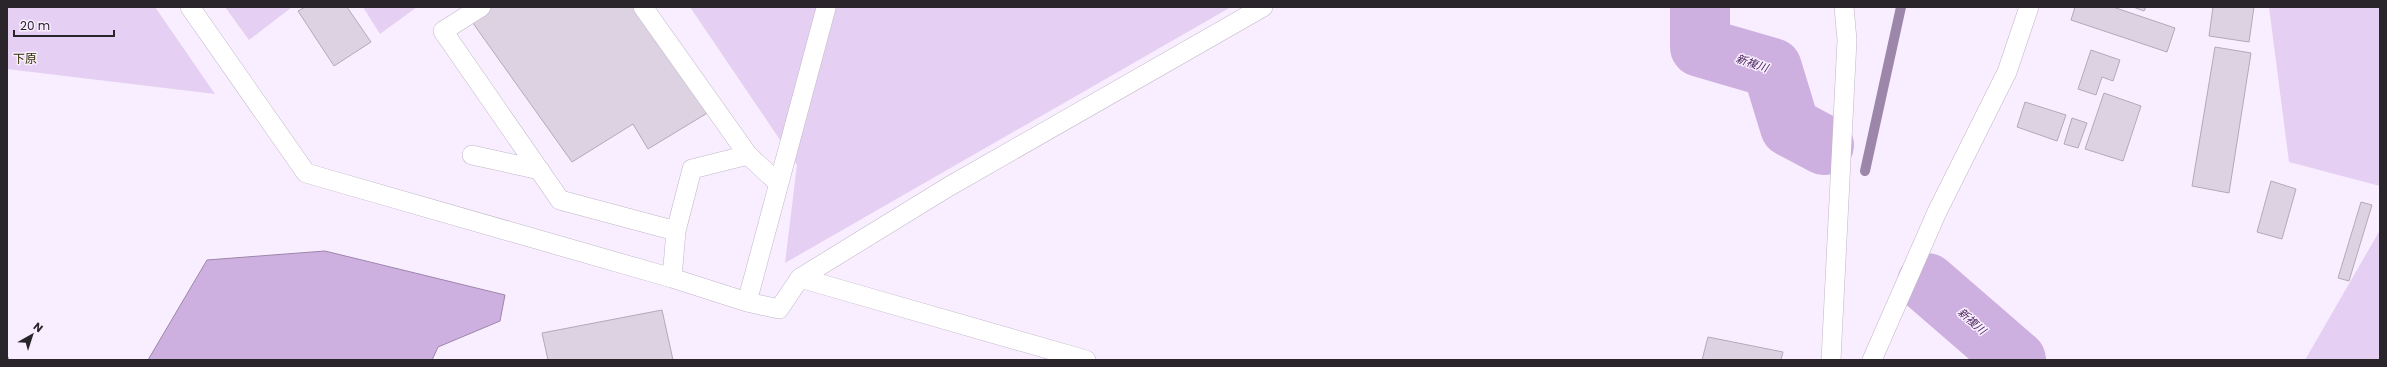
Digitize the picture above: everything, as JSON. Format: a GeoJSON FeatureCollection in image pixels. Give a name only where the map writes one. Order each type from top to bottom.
{"type":"FeatureCollection","features":[{"type":"Feature","properties":{"kind":"lane"},"geometry":{"type":"LineString","coordinates":[[190,7],[306,173],[672,278],[747,302],[779,309],[800,278],[948,187],[1263,7]]}},
{"type":"Feature","properties":{"kind":"lane"},"geometry":{"type":"LineString","coordinates":[[481,7],[443,31],[560,200],[676,230]]}},
{"type":"Feature","properties":{"kind":"lane"},"geometry":{"type":"LineString","coordinates":[[644,7],[748,155],[778,183]]}},
{"type":"Feature","properties":{"kind":"lane"},"geometry":{"type":"LineString","coordinates":[[1832,360],[1847,40],[1844,7]]}},
{"type":"Feature","properties":{"kind":"lane"},"geometry":{"type":"LineString","coordinates":[[1872,360],[1937,212],[2007,72],[2029,7]]}},
{"type":"Feature","properties":{"kind":"lane"},"geometry":{"type":"LineString","coordinates":[[747,302],[826,8]]}},
{"type":"Feature","properties":{"kind":"lane"},"geometry":{"type":"LineString","coordinates":[[472,155],[540,170]]}},
{"type":"Feature","properties":{"kind":"lane"},"geometry":{"type":"LineString","coordinates":[[672,278],[676,230],[692,169],[748,155]]}},
{"type":"Feature","properties":{"kind":"lane"},"geometry":{"type":"LineString","coordinates":[[800,278],[1086,360]]}},
{"type":"Feature","properties":{"kind":"shaded area"},"geometry":{"type":"Polygon","coordinates":[[[7,7],[155,7],[215,94],[7,69],[7,7]]]}},
{"type":"Feature","properties":{"kind":"shaded area"},"geometry":{"type":"Polygon","coordinates":[[[225,7],[292,7],[249,40],[225,7]]]}},
{"type":"Feature","properties":{"kind":"shaded area"},"geometry":{"type":"Polygon","coordinates":[[[363,7],[417,7],[380,34],[363,7]]]}},
{"type":"Feature","properties":{"kind":"shaded area"},"geometry":{"type":"Polygon","coordinates":[[[690,7],[1231,7],[785,263],[797,165],[690,7]]]}},
{"type":"Feature","properties":{"kind":"shaded area"},"geometry":{"type":"Polygon","coordinates":[[[2269,7],[2380,7],[2380,186],[2289,162],[2269,7]]]}},
{"type":"Feature","properties":{"kind":"shaded area"},"geometry":{"type":"Polygon","coordinates":[[[2380,230],[2380,360],[2305,360],[2380,230]]]}},
{"type":"Feature","properties":{"kind":"shaded area"},"geometry":{"type":"Polygon","coordinates":[[[325,251],[505,295],[500,321],[438,347],[432,360],[148,360],[207,260],[325,251]]]}},
{"type":"Feature","properties":{"kind":"building"},"geometry":{"type":"Polygon","coordinates":[[[305,7],[347,7],[371,42],[334,66],[298,11],[305,7]]]}},
{"type":"Feature","properties":{"kind":"building"},"geometry":{"type":"Polygon","coordinates":[[[488,7],[642,7],[714,109],[648,149],[633,124],[572,162],[470,19],[488,7]]]}},
{"type":"Feature","properties":{"kind":"building"},"geometry":{"type":"Polygon","coordinates":[[[2075,7],[2113,7],[2175,28],[2167,52],[2071,20],[2075,7]]]}},
{"type":"Feature","properties":{"kind":"building"},"geometry":{"type":"Polygon","coordinates":[[[2133,7],[2146,7],[2144,11],[2133,7]]]}},
{"type":"Feature","properties":{"kind":"building"},"geometry":{"type":"Polygon","coordinates":[[[2213,7],[2254,7],[2249,42],[2209,36],[2213,7]]]}},
{"type":"Feature","properties":{"kind":"building"},"geometry":{"type":"Polygon","coordinates":[[[2215,47],[2251,53],[2229,193],[2192,186],[2215,47]]]}},
{"type":"Feature","properties":{"kind":"building"},"geometry":{"type":"Polygon","coordinates":[[[2091,50],[2120,60],[2113,81],[2102,77],[2096,95],[2078,89],[2091,50]]]}},
{"type":"Feature","properties":{"kind":"building"},"geometry":{"type":"Polygon","coordinates":[[[2104,93],[2141,106],[2123,161],[2085,149],[2104,93]]]}},
{"type":"Feature","properties":{"kind":"building"},"geometry":{"type":"Polygon","coordinates":[[[2025,102],[2066,115],[2057,141],[2017,127],[2025,102]]]}},
{"type":"Feature","properties":{"kind":"building"},"geometry":{"type":"Polygon","coordinates":[[[2072,118],[2087,123],[2078,148],[2064,144],[2072,118]]]}},
{"type":"Feature","properties":{"kind":"building"},"geometry":{"type":"Polygon","coordinates":[[[2271,181],[2296,189],[2282,239],[2257,232],[2271,181]]]}},
{"type":"Feature","properties":{"kind":"building"},"geometry":{"type":"Polygon","coordinates":[[[2361,202],[2372,205],[2349,281],[2338,278],[2361,202]]]}},
{"type":"Feature","properties":{"kind":"building"},"geometry":{"type":"Polygon","coordinates":[[[662,310],[673,360],[548,360],[542,333],[662,310]]]}},
{"type":"Feature","properties":{"kind":"building"},"geometry":{"type":"Polygon","coordinates":[[[1708,337],[1783,352],[1781,360],[1702,360],[1708,337]]]}},
{"type":"Feature","properties":{"kind":"waterway","name":"新複川"},"geometry":{"type":"LineString","coordinates":[[1700,7],[1700,47],[1772,68],[1790,127],[1824,145]]}},
{"type":"Feature","properties":{"kind":"waterway"},"geometry":{"type":"LineString","coordinates":[[1865,171],[1901,7]]}},
{"type":"Feature","properties":{"kind":"waterway","name":"新複川"},"geometry":{"type":"LineString","coordinates":[[1927,283],[2016,360]]}},
{"type":"Feature","properties":{"kind":"district","name":"下原"},"geometry":{"type":"Point","coordinates":[25,59]}}]}
